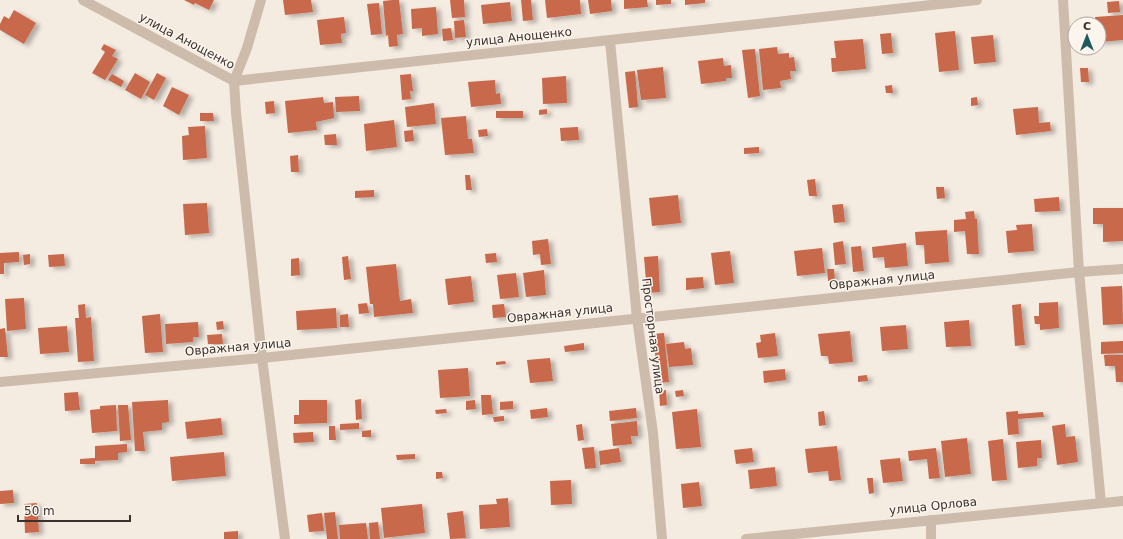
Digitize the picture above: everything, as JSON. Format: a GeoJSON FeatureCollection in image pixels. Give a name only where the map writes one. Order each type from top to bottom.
{"type":"FeatureCollection","features":[{"type":"Feature","properties":{"kind":"street","name":"улица Анощенко"},"geometry":{"type":"LineString","coordinates":[[83,0],[234,81],[977,0]]}},
{"type":"Feature","properties":{"kind":"street"},"geometry":{"type":"LineString","coordinates":[[261,0],[247,48],[234,81],[236,113],[262,358],[285,539]]}},
{"type":"Feature","properties":{"kind":"street"},"geometry":{"type":"LineString","coordinates":[[1063,0],[1079,272],[1101,503]]}},
{"type":"Feature","properties":{"kind":"street","name":"Просторная улица"},"geometry":{"type":"LineString","coordinates":[[610,41],[637,318],[653,433],[662,539]]}},
{"type":"Feature","properties":{"kind":"street","name":"Овражная улица"},"geometry":{"type":"LineString","coordinates":[[0,382],[262,358],[1079,272],[1123,269]]}},
{"type":"Feature","properties":{"kind":"street","name":"улица Орлова"},"geometry":{"type":"LineString","coordinates":[[746,539],[1123,501]]}},
{"type":"Feature","properties":{"kind":"street"},"geometry":{"type":"LineString","coordinates":[[931,520],[932,539]]}},
{"type":"Feature","properties":{"kind":"building"},"geometry":{"type":"Polygon","coordinates":[[[184,0],[214,0],[209,10],[195,3],[194,5],[184,0]]]}},
{"type":"Feature","properties":{"kind":"building"},"geometry":{"type":"Polygon","coordinates":[[[283,0],[311,0],[313,12],[285,15],[283,0]]]}},
{"type":"Feature","properties":{"kind":"building"},"geometry":{"type":"Polygon","coordinates":[[[399,0],[403,34],[397,35],[398,46],[389,47],[388,35],[386,36],[383,1],[399,0]]]}},
{"type":"Feature","properties":{"kind":"building"},"geometry":{"type":"Polygon","coordinates":[[[450,0],[464,0],[465,17],[452,18],[450,0]]]}},
{"type":"Feature","properties":{"kind":"building"},"geometry":{"type":"Polygon","coordinates":[[[521,0],[531,0],[533,20],[523,21],[521,0]]]}},
{"type":"Feature","properties":{"kind":"building"},"geometry":{"type":"Polygon","coordinates":[[[545,0],[580,0],[581,14],[547,18],[545,0]]]}},
{"type":"Feature","properties":{"kind":"building"},"geometry":{"type":"Polygon","coordinates":[[[588,0],[611,0],[612,11],[590,14],[588,0]]]}},
{"type":"Feature","properties":{"kind":"building"},"geometry":{"type":"Polygon","coordinates":[[[624,0],[647,0],[648,7],[624,9],[624,0]]]}},
{"type":"Feature","properties":{"kind":"building"},"geometry":{"type":"Polygon","coordinates":[[[656,0],[671,0],[671,4],[656,5],[656,0]]]}},
{"type":"Feature","properties":{"kind":"building"},"geometry":{"type":"Polygon","coordinates":[[[685,0],[705,0],[705,3],[685,5],[685,0]]]}},
{"type":"Feature","properties":{"kind":"building"},"geometry":{"type":"Polygon","coordinates":[[[1119,1],[1120,12],[1108,13],[1107,2],[1119,1]]]}},
{"type":"Feature","properties":{"kind":"building"},"geometry":{"type":"Polygon","coordinates":[[[510,2],[512,21],[483,24],[481,5],[510,2]]]}},
{"type":"Feature","properties":{"kind":"building"},"geometry":{"type":"Polygon","coordinates":[[[379,3],[382,34],[371,35],[367,4],[379,3]]]}},
{"type":"Feature","properties":{"kind":"building"},"geometry":{"type":"Polygon","coordinates":[[[436,7],[438,34],[422,36],[422,28],[412,29],[411,9],[436,7]]]}},
{"type":"Feature","properties":{"kind":"building"},"geometry":{"type":"Polygon","coordinates":[[[14,10],[36,23],[24,44],[0,30],[0,24],[4,16],[9,19],[14,10]]]}},
{"type":"Feature","properties":{"kind":"building"},"geometry":{"type":"Polygon","coordinates":[[[1123,15],[1123,40],[1107,41],[1107,16],[1123,15]]]}},
{"type":"Feature","properties":{"kind":"building"},"geometry":{"type":"Polygon","coordinates":[[[344,17],[346,33],[341,34],[342,43],[320,45],[317,20],[344,17]]]}},
{"type":"Feature","properties":{"kind":"building"},"geometry":{"type":"Polygon","coordinates":[[[464,20],[466,37],[455,38],[454,21],[464,20]]]}},
{"type":"Feature","properties":{"kind":"building"},"geometry":{"type":"Polygon","coordinates":[[[451,28],[453,40],[443,41],[442,29],[451,28]]]}},
{"type":"Feature","properties":{"kind":"building"},"geometry":{"type":"Polygon","coordinates":[[[955,31],[959,70],[939,72],[935,33],[955,31]]]}},
{"type":"Feature","properties":{"kind":"building"},"geometry":{"type":"Polygon","coordinates":[[[891,33],[893,53],[882,54],[880,34],[891,33]]]}},
{"type":"Feature","properties":{"kind":"building"},"geometry":{"type":"Polygon","coordinates":[[[993,35],[996,62],[974,64],[971,37],[993,35]]]}},
{"type":"Feature","properties":{"kind":"building"},"geometry":{"type":"Polygon","coordinates":[[[863,39],[866,69],[832,72],[831,58],[836,58],[834,41],[863,39]]]}},
{"type":"Feature","properties":{"kind":"building"},"geometry":{"type":"Polygon","coordinates":[[[104,44],[116,50],[112,56],[118,59],[105,80],[92,73],[105,52],[101,49],[104,44]]]}},
{"type":"Feature","properties":{"kind":"building"},"geometry":{"type":"Polygon","coordinates":[[[777,47],[778,54],[789,53],[789,58],[794,57],[796,71],[790,71],[791,79],[780,81],[781,88],[763,90],[759,49],[777,47]]]}},
{"type":"Feature","properties":{"kind":"building"},"geometry":{"type":"Polygon","coordinates":[[[755,49],[760,96],[748,98],[742,50],[755,49]]]}},
{"type":"Feature","properties":{"kind":"building"},"geometry":{"type":"Polygon","coordinates":[[[723,58],[724,66],[731,65],[732,78],[726,78],[726,81],[701,84],[698,61],[723,58]]]}},
{"type":"Feature","properties":{"kind":"building"},"geometry":{"type":"Polygon","coordinates":[[[663,67],[666,98],[641,100],[637,70],[663,67]]]}},
{"type":"Feature","properties":{"kind":"building"},"geometry":{"type":"Polygon","coordinates":[[[1080,68],[1088,68],[1089,82],[1081,82],[1080,68]]]}},
{"type":"Feature","properties":{"kind":"building"},"geometry":{"type":"Polygon","coordinates":[[[635,71],[638,107],[629,108],[625,72],[635,71]]]}},
{"type":"Feature","properties":{"kind":"building"},"geometry":{"type":"Polygon","coordinates":[[[135,73],[150,82],[141,99],[125,90],[135,73]]]}},
{"type":"Feature","properties":{"kind":"building"},"geometry":{"type":"Polygon","coordinates":[[[157,73],[166,78],[154,100],[145,95],[157,73]]]}},
{"type":"Feature","properties":{"kind":"building"},"geometry":{"type":"Polygon","coordinates":[[[112,74],[124,81],[121,87],[108,80],[112,74]]]}},
{"type":"Feature","properties":{"kind":"building"},"geometry":{"type":"Polygon","coordinates":[[[411,74],[413,91],[410,91],[411,99],[402,100],[400,75],[411,74]]]}},
{"type":"Feature","properties":{"kind":"building"},"geometry":{"type":"Polygon","coordinates":[[[566,76],[567,103],[543,104],[542,78],[566,76]]]}},
{"type":"Feature","properties":{"kind":"building"},"geometry":{"type":"Polygon","coordinates":[[[495,80],[496,94],[500,93],[501,104],[471,107],[468,82],[495,80]]]}},
{"type":"Feature","properties":{"kind":"building"},"geometry":{"type":"Polygon","coordinates":[[[892,85],[893,93],[886,93],[885,86],[892,85]]]}},
{"type":"Feature","properties":{"kind":"building"},"geometry":{"type":"Polygon","coordinates":[[[172,87],[189,95],[179,115],[163,106],[172,87]]]}},
{"type":"Feature","properties":{"kind":"building"},"geometry":{"type":"Polygon","coordinates":[[[359,96],[360,111],[336,112],[335,97],[359,96]]]}},
{"type":"Feature","properties":{"kind":"building"},"geometry":{"type":"Polygon","coordinates":[[[323,97],[324,103],[333,102],[334,118],[316,122],[317,130],[288,133],[285,101],[323,97]]]}},
{"type":"Feature","properties":{"kind":"building"},"geometry":{"type":"Polygon","coordinates":[[[977,97],[978,105],[971,106],[971,98],[977,97]]]}},
{"type":"Feature","properties":{"kind":"building"},"geometry":{"type":"Polygon","coordinates":[[[274,101],[275,113],[266,114],[265,102],[274,101]]]}},
{"type":"Feature","properties":{"kind":"building"},"geometry":{"type":"Polygon","coordinates":[[[434,103],[436,124],[407,127],[405,107],[434,103]]]}},
{"type":"Feature","properties":{"kind":"building"},"geometry":{"type":"Polygon","coordinates":[[[1038,107],[1039,123],[1050,122],[1051,131],[1016,135],[1013,109],[1038,107]]]}},
{"type":"Feature","properties":{"kind":"building"},"geometry":{"type":"Polygon","coordinates":[[[547,109],[547,114],[539,115],[539,110],[547,109]]]}},
{"type":"Feature","properties":{"kind":"building"},"geometry":{"type":"Polygon","coordinates":[[[496,111],[523,111],[523,118],[496,118],[496,111]]]}},
{"type":"Feature","properties":{"kind":"building"},"geometry":{"type":"Polygon","coordinates":[[[200,113],[213,113],[214,121],[200,121],[200,113]]]}},
{"type":"Feature","properties":{"kind":"building"},"geometry":{"type":"Polygon","coordinates":[[[466,116],[468,139],[472,139],[474,153],[445,155],[441,118],[466,116]]]}},
{"type":"Feature","properties":{"kind":"building"},"geometry":{"type":"Polygon","coordinates":[[[394,120],[397,147],[366,151],[364,124],[394,120]]]}},
{"type":"Feature","properties":{"kind":"building"},"geometry":{"type":"Polygon","coordinates":[[[205,126],[207,158],[183,160],[182,136],[189,135],[188,127],[205,126]]]}},
{"type":"Feature","properties":{"kind":"building"},"geometry":{"type":"Polygon","coordinates":[[[578,127],[579,140],[561,141],[560,128],[578,127]]]}},
{"type":"Feature","properties":{"kind":"building"},"geometry":{"type":"Polygon","coordinates":[[[487,129],[488,136],[479,137],[478,130],[487,129]]]}},
{"type":"Feature","properties":{"kind":"building"},"geometry":{"type":"Polygon","coordinates":[[[413,130],[414,141],[405,142],[404,131],[413,130]]]}},
{"type":"Feature","properties":{"kind":"building"},"geometry":{"type":"Polygon","coordinates":[[[336,134],[337,145],[325,145],[324,135],[336,134]]]}},
{"type":"Feature","properties":{"kind":"building"},"geometry":{"type":"Polygon","coordinates":[[[759,147],[759,153],[744,154],[744,148],[759,147]]]}},
{"type":"Feature","properties":{"kind":"building"},"geometry":{"type":"Polygon","coordinates":[[[298,155],[299,172],[291,172],[290,156],[298,155]]]}},
{"type":"Feature","properties":{"kind":"building"},"geometry":{"type":"Polygon","coordinates":[[[465,175],[470,175],[472,190],[466,190],[465,175]]]}},
{"type":"Feature","properties":{"kind":"building"},"geometry":{"type":"Polygon","coordinates":[[[815,179],[817,196],[809,196],[807,180],[815,179]]]}},
{"type":"Feature","properties":{"kind":"building"},"geometry":{"type":"Polygon","coordinates":[[[936,187],[944,187],[945,198],[937,199],[936,187]]]}},
{"type":"Feature","properties":{"kind":"building"},"geometry":{"type":"Polygon","coordinates":[[[374,190],[374,197],[355,198],[355,191],[374,190]]]}},
{"type":"Feature","properties":{"kind":"building"},"geometry":{"type":"Polygon","coordinates":[[[678,195],[681,223],[652,226],[649,198],[678,195]]]}},
{"type":"Feature","properties":{"kind":"building"},"geometry":{"type":"Polygon","coordinates":[[[1059,197],[1060,211],[1035,212],[1034,199],[1059,197]]]}},
{"type":"Feature","properties":{"kind":"building"},"geometry":{"type":"Polygon","coordinates":[[[207,203],[209,233],[185,235],[183,204],[207,203]]]}},
{"type":"Feature","properties":{"kind":"building"},"geometry":{"type":"Polygon","coordinates":[[[843,204],[845,222],[834,223],[832,205],[843,204]]]}},
{"type":"Feature","properties":{"kind":"building"},"geometry":{"type":"Polygon","coordinates":[[[1093,208],[1123,208],[1123,241],[1103,242],[1103,224],[1093,224],[1093,208]]]}},
{"type":"Feature","properties":{"kind":"building"},"geometry":{"type":"Polygon","coordinates":[[[974,211],[975,219],[977,219],[979,254],[967,254],[965,231],[954,232],[954,220],[966,219],[965,212],[974,211]]]}},
{"type":"Feature","properties":{"kind":"building"},"geometry":{"type":"Polygon","coordinates":[[[1032,224],[1034,251],[1008,253],[1006,231],[1017,230],[1016,225],[1032,224]]]}},
{"type":"Feature","properties":{"kind":"building"},"geometry":{"type":"Polygon","coordinates":[[[947,230],[949,262],[925,264],[924,245],[916,245],[915,232],[947,230]]]}},
{"type":"Feature","properties":{"kind":"building"},"geometry":{"type":"Polygon","coordinates":[[[548,239],[551,264],[541,265],[540,254],[533,255],[532,241],[548,239]]]}},
{"type":"Feature","properties":{"kind":"building"},"geometry":{"type":"Polygon","coordinates":[[[843,241],[846,264],[835,265],[833,243],[843,241]]]}},
{"type":"Feature","properties":{"kind":"building"},"geometry":{"type":"Polygon","coordinates":[[[906,243],[908,266],[885,268],[884,257],[873,258],[872,247],[906,243]]]}},
{"type":"Feature","properties":{"kind":"building"},"geometry":{"type":"Polygon","coordinates":[[[861,246],[864,271],[853,272],[851,247],[861,246]]]}},
{"type":"Feature","properties":{"kind":"building"},"geometry":{"type":"Polygon","coordinates":[[[822,248],[825,273],[797,276],[794,251],[822,248]]]}},
{"type":"Feature","properties":{"kind":"building"},"geometry":{"type":"Polygon","coordinates":[[[730,251],[734,283],[715,285],[711,253],[730,251]]]}},
{"type":"Feature","properties":{"kind":"building"},"geometry":{"type":"Polygon","coordinates":[[[19,252],[19,262],[4,263],[4,274],[0,274],[0,253],[19,252]]]}},
{"type":"Feature","properties":{"kind":"building"},"geometry":{"type":"Polygon","coordinates":[[[496,253],[497,262],[486,263],[485,254],[496,253]]]}},
{"type":"Feature","properties":{"kind":"building"},"geometry":{"type":"Polygon","coordinates":[[[30,254],[30,264],[24,265],[23,255],[30,254]]]}},
{"type":"Feature","properties":{"kind":"building"},"geometry":{"type":"Polygon","coordinates":[[[64,254],[65,266],[49,267],[48,255],[64,254]]]}},
{"type":"Feature","properties":{"kind":"building"},"geometry":{"type":"Polygon","coordinates":[[[348,256],[351,279],[344,280],[342,257],[348,256]]]}},
{"type":"Feature","properties":{"kind":"building"},"geometry":{"type":"Polygon","coordinates":[[[658,256],[660,292],[647,293],[644,257],[658,256]]]}},
{"type":"Feature","properties":{"kind":"building"},"geometry":{"type":"Polygon","coordinates":[[[299,258],[300,275],[291,276],[291,259],[299,258]]]}},
{"type":"Feature","properties":{"kind":"building"},"geometry":{"type":"Polygon","coordinates":[[[396,264],[400,301],[411,299],[413,313],[374,317],[373,304],[370,304],[366,267],[396,264]]]}},
{"type":"Feature","properties":{"kind":"building"},"geometry":{"type":"Polygon","coordinates":[[[827,269],[834,269],[835,280],[828,281],[827,269]]]}},
{"type":"Feature","properties":{"kind":"building"},"geometry":{"type":"Polygon","coordinates":[[[544,270],[546,295],[526,297],[523,273],[544,270]]]}},
{"type":"Feature","properties":{"kind":"building"},"geometry":{"type":"Polygon","coordinates":[[[516,273],[519,297],[500,299],[497,275],[516,273]]]}},
{"type":"Feature","properties":{"kind":"building"},"geometry":{"type":"Polygon","coordinates":[[[471,276],[474,302],[448,305],[445,279],[471,276]]]}},
{"type":"Feature","properties":{"kind":"building"},"geometry":{"type":"Polygon","coordinates":[[[703,277],[704,288],[686,290],[686,278],[703,277]]]}},
{"type":"Feature","properties":{"kind":"building"},"geometry":{"type":"Polygon","coordinates":[[[1122,286],[1123,324],[1103,325],[1101,287],[1122,286]]]}},
{"type":"Feature","properties":{"kind":"building"},"geometry":{"type":"Polygon","coordinates":[[[24,298],[26,329],[7,331],[5,299],[24,298]]]}},
{"type":"Feature","properties":{"kind":"building"},"geometry":{"type":"Polygon","coordinates":[[[1058,302],[1059,328],[1040,330],[1040,324],[1035,324],[1034,316],[1039,316],[1039,303],[1058,302]]]}},
{"type":"Feature","properties":{"kind":"building"},"geometry":{"type":"Polygon","coordinates":[[[367,303],[369,313],[359,314],[358,304],[367,303]]]}},
{"type":"Feature","properties":{"kind":"building"},"geometry":{"type":"Polygon","coordinates":[[[85,304],[86,318],[91,317],[94,361],[78,362],[75,318],[79,318],[78,305],[85,304]]]}},
{"type":"Feature","properties":{"kind":"building"},"geometry":{"type":"Polygon","coordinates":[[[504,304],[506,317],[493,318],[492,305],[504,304]]]}},
{"type":"Feature","properties":{"kind":"building"},"geometry":{"type":"Polygon","coordinates":[[[1021,304],[1025,345],[1015,346],[1012,305],[1021,304]]]}},
{"type":"Feature","properties":{"kind":"building"},"geometry":{"type":"Polygon","coordinates":[[[336,308],[337,328],[297,330],[296,311],[336,308]]]}},
{"type":"Feature","properties":{"kind":"building"},"geometry":{"type":"Polygon","coordinates":[[[160,314],[163,352],[145,353],[142,316],[160,314]]]}},
{"type":"Feature","properties":{"kind":"building"},"geometry":{"type":"Polygon","coordinates":[[[348,314],[349,327],[340,327],[340,315],[348,314]]]}},
{"type":"Feature","properties":{"kind":"building"},"geometry":{"type":"Polygon","coordinates":[[[969,320],[971,346],[946,347],[944,322],[969,320]]]}},
{"type":"Feature","properties":{"kind":"building"},"geometry":{"type":"Polygon","coordinates":[[[223,321],[224,329],[217,330],[216,322],[223,321]]]}},
{"type":"Feature","properties":{"kind":"building"},"geometry":{"type":"Polygon","coordinates":[[[198,322],[199,337],[193,337],[193,342],[166,344],[165,324],[198,322]]]}},
{"type":"Feature","properties":{"kind":"building"},"geometry":{"type":"Polygon","coordinates":[[[906,325],[908,349],[882,351],[880,327],[906,325]]]}},
{"type":"Feature","properties":{"kind":"building"},"geometry":{"type":"Polygon","coordinates":[[[67,326],[69,352],[40,354],[38,328],[67,326]]]}},
{"type":"Feature","properties":{"kind":"building"},"geometry":{"type":"Polygon","coordinates":[[[5,328],[8,357],[0,357],[0,329],[5,328]]]}},
{"type":"Feature","properties":{"kind":"building"},"geometry":{"type":"Polygon","coordinates":[[[850,331],[853,362],[829,364],[828,356],[821,356],[818,334],[850,331]]]}},
{"type":"Feature","properties":{"kind":"building"},"geometry":{"type":"Polygon","coordinates":[[[664,333],[669,382],[658,383],[653,334],[664,333]]]}},
{"type":"Feature","properties":{"kind":"building"},"geometry":{"type":"Polygon","coordinates":[[[775,333],[778,356],[758,358],[756,343],[761,342],[760,335],[775,333]]]}},
{"type":"Feature","properties":{"kind":"building"},"geometry":{"type":"Polygon","coordinates":[[[222,334],[223,344],[208,344],[207,335],[222,334]]]}},
{"type":"Feature","properties":{"kind":"building"},"geometry":{"type":"Polygon","coordinates":[[[1123,341],[1123,353],[1101,354],[1101,342],[1123,341]]]}},
{"type":"Feature","properties":{"kind":"building"},"geometry":{"type":"Polygon","coordinates":[[[684,342],[685,349],[691,348],[693,365],[669,367],[666,344],[684,342]]]}},
{"type":"Feature","properties":{"kind":"building"},"geometry":{"type":"Polygon","coordinates":[[[584,343],[584,350],[565,352],[564,346],[584,343]]]}},
{"type":"Feature","properties":{"kind":"building"},"geometry":{"type":"Polygon","coordinates":[[[1104,355],[1123,355],[1123,382],[1116,382],[1115,366],[1105,366],[1104,355]]]}},
{"type":"Feature","properties":{"kind":"building"},"geometry":{"type":"Polygon","coordinates":[[[550,358],[553,381],[530,383],[527,360],[550,358]]]}},
{"type":"Feature","properties":{"kind":"building"},"geometry":{"type":"Polygon","coordinates":[[[505,361],[506,364],[496,365],[496,362],[505,361]]]}},
{"type":"Feature","properties":{"kind":"building"},"geometry":{"type":"Polygon","coordinates":[[[468,368],[470,396],[440,398],[438,370],[468,368]]]}},
{"type":"Feature","properties":{"kind":"building"},"geometry":{"type":"Polygon","coordinates":[[[785,369],[786,380],[764,383],[763,371],[785,369]]]}},
{"type":"Feature","properties":{"kind":"building"},"geometry":{"type":"Polygon","coordinates":[[[867,375],[868,381],[858,382],[858,376],[867,375]]]}},
{"type":"Feature","properties":{"kind":"building"},"geometry":{"type":"Polygon","coordinates":[[[666,390],[667,405],[660,406],[659,391],[666,390]]]}},
{"type":"Feature","properties":{"kind":"building"},"geometry":{"type":"Polygon","coordinates":[[[683,390],[684,396],[676,397],[675,391],[683,390]]]}},
{"type":"Feature","properties":{"kind":"building"},"geometry":{"type":"Polygon","coordinates":[[[78,392],[80,410],[65,411],[64,393],[78,392]]]}},
{"type":"Feature","properties":{"kind":"building"},"geometry":{"type":"Polygon","coordinates":[[[481,395],[491,395],[493,414],[482,415],[481,395]]]}},
{"type":"Feature","properties":{"kind":"building"},"geometry":{"type":"Polygon","coordinates":[[[361,399],[362,419],[356,420],[355,400],[361,399]]]}},
{"type":"Feature","properties":{"kind":"building"},"geometry":{"type":"Polygon","coordinates":[[[168,400],[169,422],[162,423],[162,430],[143,432],[145,451],[135,451],[132,402],[168,400]]]}},
{"type":"Feature","properties":{"kind":"building"},"geometry":{"type":"Polygon","coordinates":[[[299,400],[327,400],[327,423],[294,424],[294,415],[299,415],[299,400]]]}},
{"type":"Feature","properties":{"kind":"building"},"geometry":{"type":"Polygon","coordinates":[[[475,400],[476,409],[466,410],[466,401],[475,400]]]}},
{"type":"Feature","properties":{"kind":"building"},"geometry":{"type":"Polygon","coordinates":[[[513,401],[513,409],[500,410],[500,402],[513,401]]]}},
{"type":"Feature","properties":{"kind":"building"},"geometry":{"type":"Polygon","coordinates":[[[116,405],[117,431],[92,433],[90,410],[100,409],[100,406],[116,405]]]}},
{"type":"Feature","properties":{"kind":"building"},"geometry":{"type":"Polygon","coordinates":[[[118,405],[128,405],[131,440],[120,441],[118,405]]]}},
{"type":"Feature","properties":{"kind":"building"},"geometry":{"type":"Polygon","coordinates":[[[547,408],[548,417],[531,419],[530,410],[547,408]]]}},
{"type":"Feature","properties":{"kind":"building"},"geometry":{"type":"Polygon","coordinates":[[[636,408],[637,418],[610,421],[609,411],[636,408]]]}},
{"type":"Feature","properties":{"kind":"building"},"geometry":{"type":"Polygon","coordinates":[[[446,409],[447,413],[436,414],[435,410],[446,409]]]}},
{"type":"Feature","properties":{"kind":"building"},"geometry":{"type":"Polygon","coordinates":[[[697,409],[701,447],[676,449],[672,412],[697,409]]]}},
{"type":"Feature","properties":{"kind":"building"},"geometry":{"type":"Polygon","coordinates":[[[824,411],[826,425],[819,426],[818,412],[824,411]]]}},
{"type":"Feature","properties":{"kind":"building"},"geometry":{"type":"Polygon","coordinates":[[[1018,411],[1018,414],[1043,412],[1044,417],[1018,419],[1019,434],[1008,435],[1006,412],[1018,411]]]}},
{"type":"Feature","properties":{"kind":"building"},"geometry":{"type":"Polygon","coordinates":[[[504,416],[504,421],[494,422],[493,417],[504,416]]]}},
{"type":"Feature","properties":{"kind":"building"},"geometry":{"type":"Polygon","coordinates":[[[221,418],[223,435],[187,439],[185,422],[221,418]]]}},
{"type":"Feature","properties":{"kind":"building"},"geometry":{"type":"Polygon","coordinates":[[[637,421],[638,436],[631,436],[632,444],[613,446],[611,424],[637,421]]]}},
{"type":"Feature","properties":{"kind":"building"},"geometry":{"type":"Polygon","coordinates":[[[359,423],[359,429],[340,430],[340,424],[359,423]]]}},
{"type":"Feature","properties":{"kind":"building"},"geometry":{"type":"Polygon","coordinates":[[[582,424],[584,440],[578,441],[576,425],[582,424]]]}},
{"type":"Feature","properties":{"kind":"building"},"geometry":{"type":"Polygon","coordinates":[[[1065,424],[1066,437],[1075,436],[1078,462],[1057,465],[1052,426],[1065,424]]]}},
{"type":"Feature","properties":{"kind":"building"},"geometry":{"type":"Polygon","coordinates":[[[329,426],[335,426],[336,440],[329,440],[329,426]]]}},
{"type":"Feature","properties":{"kind":"building"},"geometry":{"type":"Polygon","coordinates":[[[371,430],[371,437],[362,437],[362,431],[371,430]]]}},
{"type":"Feature","properties":{"kind":"building"},"geometry":{"type":"Polygon","coordinates":[[[313,432],[314,442],[294,443],[293,433],[313,432]]]}},
{"type":"Feature","properties":{"kind":"building"},"geometry":{"type":"Polygon","coordinates":[[[967,438],[971,474],[945,477],[941,441],[967,438]]]}},
{"type":"Feature","properties":{"kind":"building"},"geometry":{"type":"Polygon","coordinates":[[[1003,439],[1007,480],[992,481],[988,441],[1003,439]]]}},
{"type":"Feature","properties":{"kind":"building"},"geometry":{"type":"Polygon","coordinates":[[[1041,440],[1042,458],[1037,458],[1037,466],[1018,468],[1016,442],[1041,440]]]}},
{"type":"Feature","properties":{"kind":"building"},"geometry":{"type":"Polygon","coordinates":[[[127,444],[127,452],[118,453],[118,460],[95,461],[95,464],[80,464],[80,459],[95,458],[95,446],[127,444]]]}},
{"type":"Feature","properties":{"kind":"building"},"geometry":{"type":"Polygon","coordinates":[[[837,446],[841,480],[829,481],[828,471],[808,473],[805,449],[837,446]]]}},
{"type":"Feature","properties":{"kind":"building"},"geometry":{"type":"Polygon","coordinates":[[[594,447],[596,468],[585,469],[582,448],[594,447]]]}},
{"type":"Feature","properties":{"kind":"building"},"geometry":{"type":"Polygon","coordinates":[[[619,448],[621,462],[600,465],[599,451],[619,448]]]}},
{"type":"Feature","properties":{"kind":"building"},"geometry":{"type":"Polygon","coordinates":[[[752,448],[754,462],[736,464],[734,450],[752,448]]]}},
{"type":"Feature","properties":{"kind":"building"},"geometry":{"type":"Polygon","coordinates":[[[936,448],[940,478],[929,479],[927,459],[909,461],[908,451],[936,448]]]}},
{"type":"Feature","properties":{"kind":"building"},"geometry":{"type":"Polygon","coordinates":[[[224,452],[226,476],[172,481],[170,457],[224,452]]]}},
{"type":"Feature","properties":{"kind":"building"},"geometry":{"type":"Polygon","coordinates":[[[415,454],[415,459],[397,460],[396,455],[415,454]]]}},
{"type":"Feature","properties":{"kind":"building"},"geometry":{"type":"Polygon","coordinates":[[[900,458],[903,481],[883,483],[880,460],[900,458]]]}},
{"type":"Feature","properties":{"kind":"building"},"geometry":{"type":"Polygon","coordinates":[[[775,467],[777,486],[750,489],[748,470],[775,467]]]}},
{"type":"Feature","properties":{"kind":"building"},"geometry":{"type":"Polygon","coordinates":[[[436,472],[442,472],[443,478],[436,479],[436,472]]]}},
{"type":"Feature","properties":{"kind":"building"},"geometry":{"type":"Polygon","coordinates":[[[867,478],[873,478],[874,493],[869,494],[867,478]]]}},
{"type":"Feature","properties":{"kind":"building"},"geometry":{"type":"Polygon","coordinates":[[[571,480],[572,504],[551,505],[550,481],[571,480]]]}},
{"type":"Feature","properties":{"kind":"building"},"geometry":{"type":"Polygon","coordinates":[[[699,482],[702,506],[683,508],[681,484],[699,482]]]}},
{"type":"Feature","properties":{"kind":"building"},"geometry":{"type":"Polygon","coordinates":[[[13,490],[14,503],[0,504],[0,491],[13,490]]]}},
{"type":"Feature","properties":{"kind":"building"},"geometry":{"type":"Polygon","coordinates":[[[508,498],[510,527],[480,529],[479,505],[497,504],[496,499],[508,498]]]}},
{"type":"Feature","properties":{"kind":"building"},"geometry":{"type":"Polygon","coordinates":[[[37,503],[39,532],[25,533],[24,504],[37,503]]]}},
{"type":"Feature","properties":{"kind":"building"},"geometry":{"type":"Polygon","coordinates":[[[422,504],[425,533],[384,538],[381,508],[422,504]]]}},
{"type":"Feature","properties":{"kind":"building"},"geometry":{"type":"Polygon","coordinates":[[[463,511],[466,538],[450,539],[447,513],[463,511]]]}},
{"type":"Feature","properties":{"kind":"building"},"geometry":{"type":"Polygon","coordinates":[[[335,512],[338,539],[327,539],[324,513],[335,512]]]}},
{"type":"Feature","properties":{"kind":"building"},"geometry":{"type":"Polygon","coordinates":[[[322,513],[324,531],[309,532],[307,515],[322,513]]]}},
{"type":"Feature","properties":{"kind":"building"},"geometry":{"type":"Polygon","coordinates":[[[378,522],[380,539],[370,539],[369,523],[378,522]]]}},
{"type":"Feature","properties":{"kind":"building"},"geometry":{"type":"Polygon","coordinates":[[[366,523],[368,539],[340,539],[339,525],[366,523]]]}},
{"type":"Feature","properties":{"kind":"building"},"geometry":{"type":"Polygon","coordinates":[[[238,531],[238,539],[224,539],[224,532],[238,531]]]}}]}
